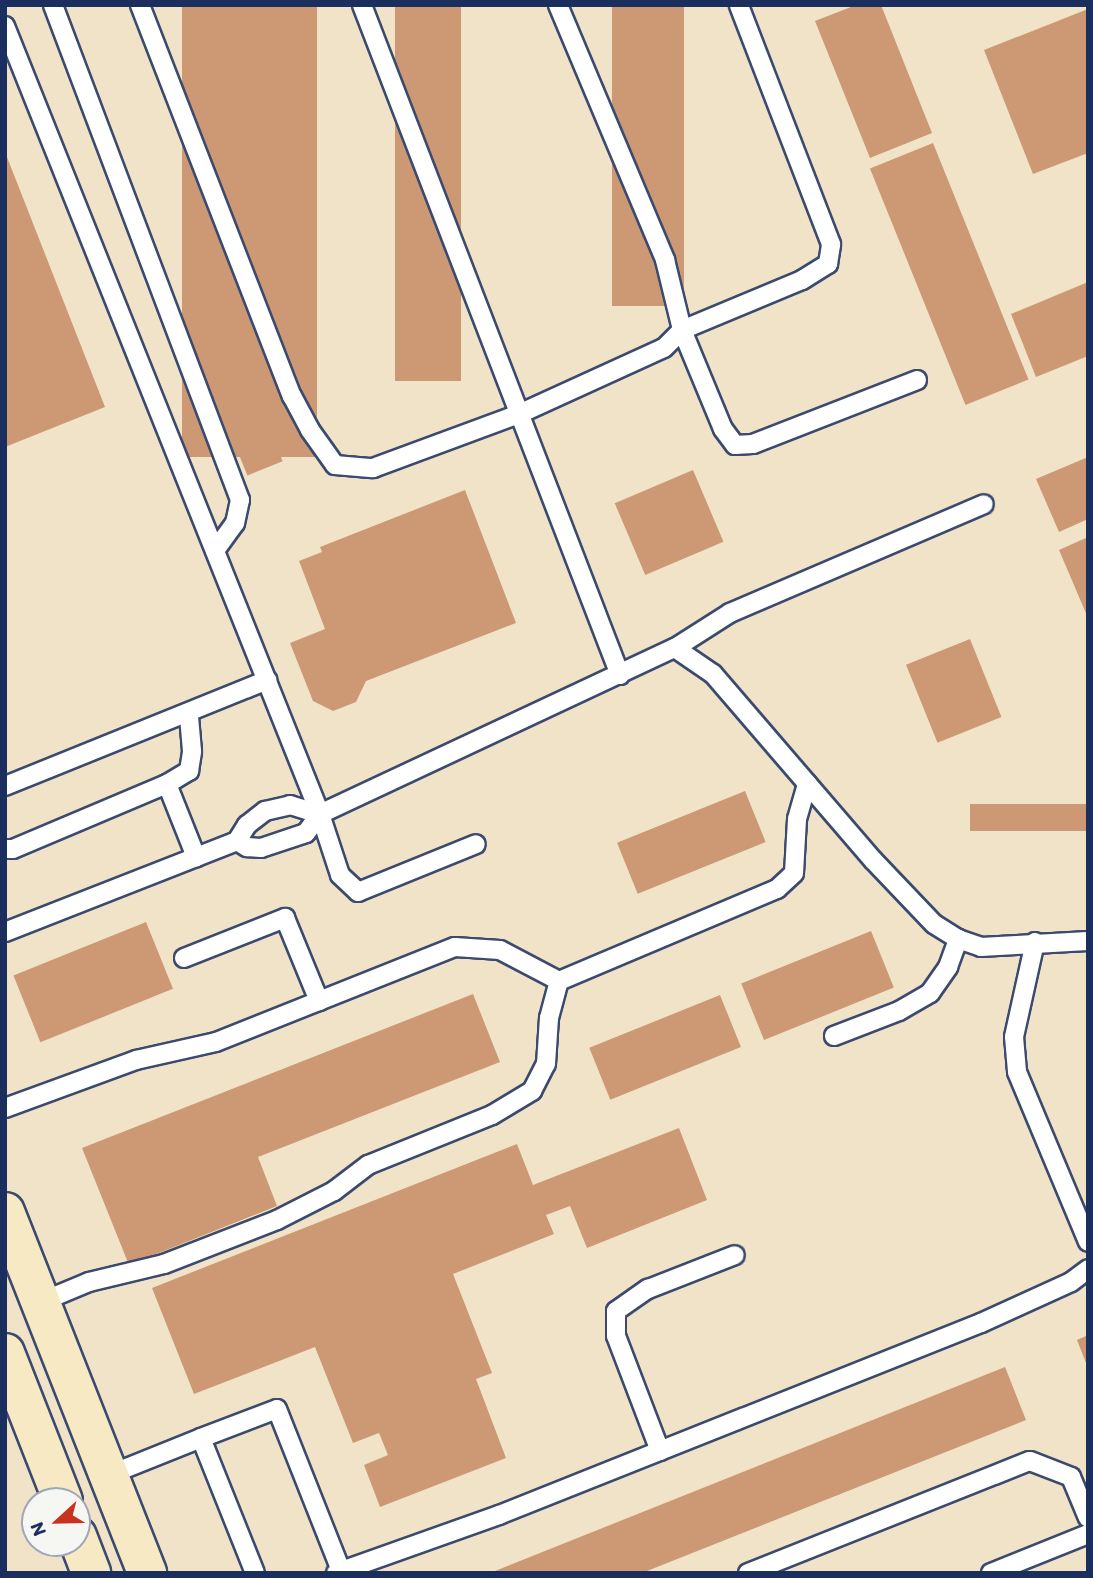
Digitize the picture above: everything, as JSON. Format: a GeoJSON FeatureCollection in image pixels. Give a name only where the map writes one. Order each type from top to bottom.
{"type":"FeatureCollection","features":[{"type":"Feature","properties":{"kind":"main road"},"geometry":{"type":"LineString","coordinates":[[5,1212],[147,1573]]}},
{"type":"Feature","properties":{"kind":"main road"},"geometry":{"type":"LineString","coordinates":[[5,1353],[58,1487]]}},
{"type":"Feature","properties":{"kind":"lane"},"geometry":{"type":"LineString","coordinates":[[53,5],[240,500],[235,523],[215,551]]}},
{"type":"Feature","properties":{"kind":"lane"},"geometry":{"type":"LineString","coordinates":[[140,5],[292,396],[310,430],[335,465],[373,468],[519,414],[664,348],[682,330],[802,280],[828,264],[831,244],[739,5]]}},
{"type":"Feature","properties":{"kind":"lane"},"geometry":{"type":"LineString","coordinates":[[362,5],[620,675]]}},
{"type":"Feature","properties":{"kind":"lane"},"geometry":{"type":"LineString","coordinates":[[558,5],[665,260],[682,330],[723,429],[735,445],[753,444],[917,380]]}},
{"type":"Feature","properties":{"kind":"lane"},"geometry":{"type":"LineString","coordinates":[[5,26],[320,814],[340,875],[358,892],[476,844]]}},
{"type":"Feature","properties":{"kind":"lane"},"geometry":{"type":"LineString","coordinates":[[237,841],[247,848],[278,844],[306,833],[320,814],[620,675],[675,648],[730,613],[984,504]]}},
{"type":"Feature","properties":{"kind":"lane"},"geometry":{"type":"LineString","coordinates":[[675,648],[713,674],[902,892],[934,924],[958,939],[981,947],[1088,941]]}},
{"type":"Feature","properties":{"kind":"lane"},"geometry":{"type":"LineString","coordinates":[[5,786],[267,680]]}},
{"type":"Feature","properties":{"kind":"lane"},"geometry":{"type":"LineString","coordinates":[[5,849],[13,849],[167,784],[189,771],[192,751],[189,713]]}},
{"type":"Feature","properties":{"kind":"lane"},"geometry":{"type":"LineString","coordinates":[[559,981],[777,889],[794,873],[797,819],[807,783]]}},
{"type":"Feature","properties":{"kind":"lane"},"geometry":{"type":"LineString","coordinates":[[167,784],[196,857]]}},
{"type":"Feature","properties":{"kind":"lane"},"geometry":{"type":"LineString","coordinates":[[5,932],[237,841],[247,825],[265,811],[290,805],[320,814]]}},
{"type":"Feature","properties":{"kind":"lane"},"geometry":{"type":"LineString","coordinates":[[184,958],[285,918],[319,1001]]}},
{"type":"Feature","properties":{"kind":"lane"},"geometry":{"type":"LineString","coordinates":[[834,1036],[899,1011],[929,993],[948,967],[958,939]]}},
{"type":"Feature","properties":{"kind":"lane"},"geometry":{"type":"LineString","coordinates":[[1035,942],[1014,1037],[1017,1072],[1088,1241]]}},
{"type":"Feature","properties":{"kind":"lane"},"geometry":{"type":"LineString","coordinates":[[5,1108],[136,1060],[216,1042],[455,947],[500,950],[559,981]]}},
{"type":"Feature","properties":{"kind":"lane"},"geometry":{"type":"LineString","coordinates":[[41,1302],[89,1282],[164,1264],[277,1220],[334,1191],[368,1165],[492,1115],[531,1091],[546,1064],[549,1018],[559,981]]}},
{"type":"Feature","properties":{"kind":"lane"},"geometry":{"type":"LineString","coordinates":[[660,1451],[616,1336],[616,1311],[648,1289],[735,1255]]}},
{"type":"Feature","properties":{"kind":"lane"},"geometry":{"type":"LineString","coordinates":[[109,1475],[277,1409],[339,1572],[499,1515],[981,1323],[1071,1282],[1088,1269]]}},
{"type":"Feature","properties":{"kind":"lane"},"geometry":{"type":"LineString","coordinates":[[201,1438],[255,1573]]}},
{"type":"Feature","properties":{"kind":"lane"},"geometry":{"type":"LineString","coordinates":[[748,1573],[1030,1461],[1070,1477],[1088,1518]]}},
{"type":"Feature","properties":{"kind":"lane"},"geometry":{"type":"LineString","coordinates":[[991,1573],[1088,1534]]}},
{"type":"Feature","properties":{"kind":"building"},"geometry":{"type":"Polygon","coordinates":[[[182,5],[317,5],[317,457],[182,457],[182,5]]]}},
{"type":"Feature","properties":{"kind":"building"},"geometry":{"type":"Polygon","coordinates":[[[395,5],[461,5],[461,381],[395,381],[395,5]]]}},
{"type":"Feature","properties":{"kind":"building"},"geometry":{"type":"Polygon","coordinates":[[[612,5],[684,5],[684,306],[612,306],[612,5]]]}},
{"type":"Feature","properties":{"kind":"building"},"geometry":{"type":"Polygon","coordinates":[[[856,5],[881,5],[932,133],[870,158],[815,21],[856,5]]]}},
{"type":"Feature","properties":{"kind":"building"},"geometry":{"type":"Polygon","coordinates":[[[1088,9],[1088,153],[1033,174],[984,50],[1088,9]]]}},
{"type":"Feature","properties":{"kind":"building"},"geometry":{"type":"Polygon","coordinates":[[[933,143],[1029,379],[965,405],[870,168],[933,143]]]}},
{"type":"Feature","properties":{"kind":"building"},"geometry":{"type":"Polygon","coordinates":[[[5,152],[105,407],[5,447],[5,152]]]}},
{"type":"Feature","properties":{"kind":"building"},"geometry":{"type":"Polygon","coordinates":[[[1088,282],[1088,356],[1036,377],[1011,314],[1088,282]]]}},
{"type":"Feature","properties":{"kind":"building"},"geometry":{"type":"Polygon","coordinates":[[[253,388],[283,461],[247,475],[218,402],[253,388]]]}},
{"type":"Feature","properties":{"kind":"building"},"geometry":{"type":"Polygon","coordinates":[[[1088,457],[1088,519],[1059,532],[1036,479],[1088,457]]]}},
{"type":"Feature","properties":{"kind":"building"},"geometry":{"type":"Polygon","coordinates":[[[693,470],[723,542],[645,575],[615,503],[693,470]]]}},
{"type":"Feature","properties":{"kind":"building"},"geometry":{"type":"Polygon","coordinates":[[[465,490],[516,623],[366,681],[356,702],[333,711],[313,701],[290,643],[325,629],[299,561],[322,552],[320,547],[465,490]]]}},
{"type":"Feature","properties":{"kind":"building"},"geometry":{"type":"Polygon","coordinates":[[[1088,537],[1088,618],[1059,550],[1088,537]]]}},
{"type":"Feature","properties":{"kind":"building"},"geometry":{"type":"Polygon","coordinates":[[[970,639],[1001,717],[937,743],[906,665],[970,639]]]}},
{"type":"Feature","properties":{"kind":"building"},"geometry":{"type":"Polygon","coordinates":[[[745,791],[766,842],[638,894],[617,843],[745,791]]]}},
{"type":"Feature","properties":{"kind":"building"},"geometry":{"type":"Polygon","coordinates":[[[970,804],[1088,804],[1088,831],[970,831],[970,804]]]}},
{"type":"Feature","properties":{"kind":"building"},"geometry":{"type":"Polygon","coordinates":[[[146,922],[173,989],[40,1042],[13,976],[146,922]]]}},
{"type":"Feature","properties":{"kind":"building"},"geometry":{"type":"Polygon","coordinates":[[[871,931],[894,988],[764,1040],[741,983],[871,931]]]}},
{"type":"Feature","properties":{"kind":"building"},"geometry":{"type":"Polygon","coordinates":[[[473,994],[500,1062],[258,1157],[277,1206],[129,1265],[82,1148],[473,994]]]}},
{"type":"Feature","properties":{"kind":"building"},"geometry":{"type":"Polygon","coordinates":[[[720,995],[741,1047],[610,1100],[589,1048],[720,995]]]}},
{"type":"Feature","properties":{"kind":"building"},"geometry":{"type":"Polygon","coordinates":[[[679,1128],[707,1200],[587,1248],[570,1206],[546,1215],[554,1234],[453,1274],[492,1373],[476,1379],[506,1458],[380,1507],[364,1465],[388,1455],[379,1433],[353,1443],[315,1347],[194,1394],[152,1288],[517,1144],[533,1185],[679,1128]]]}},
{"type":"Feature","properties":{"kind":"building"},"geometry":{"type":"Polygon","coordinates":[[[1088,1335],[1088,1368],[1077,1340],[1088,1335]]]}},
{"type":"Feature","properties":{"kind":"building"},"geometry":{"type":"Polygon","coordinates":[[[1005,1367],[1026,1420],[642,1573],[490,1573],[1005,1367]]]}}]}
